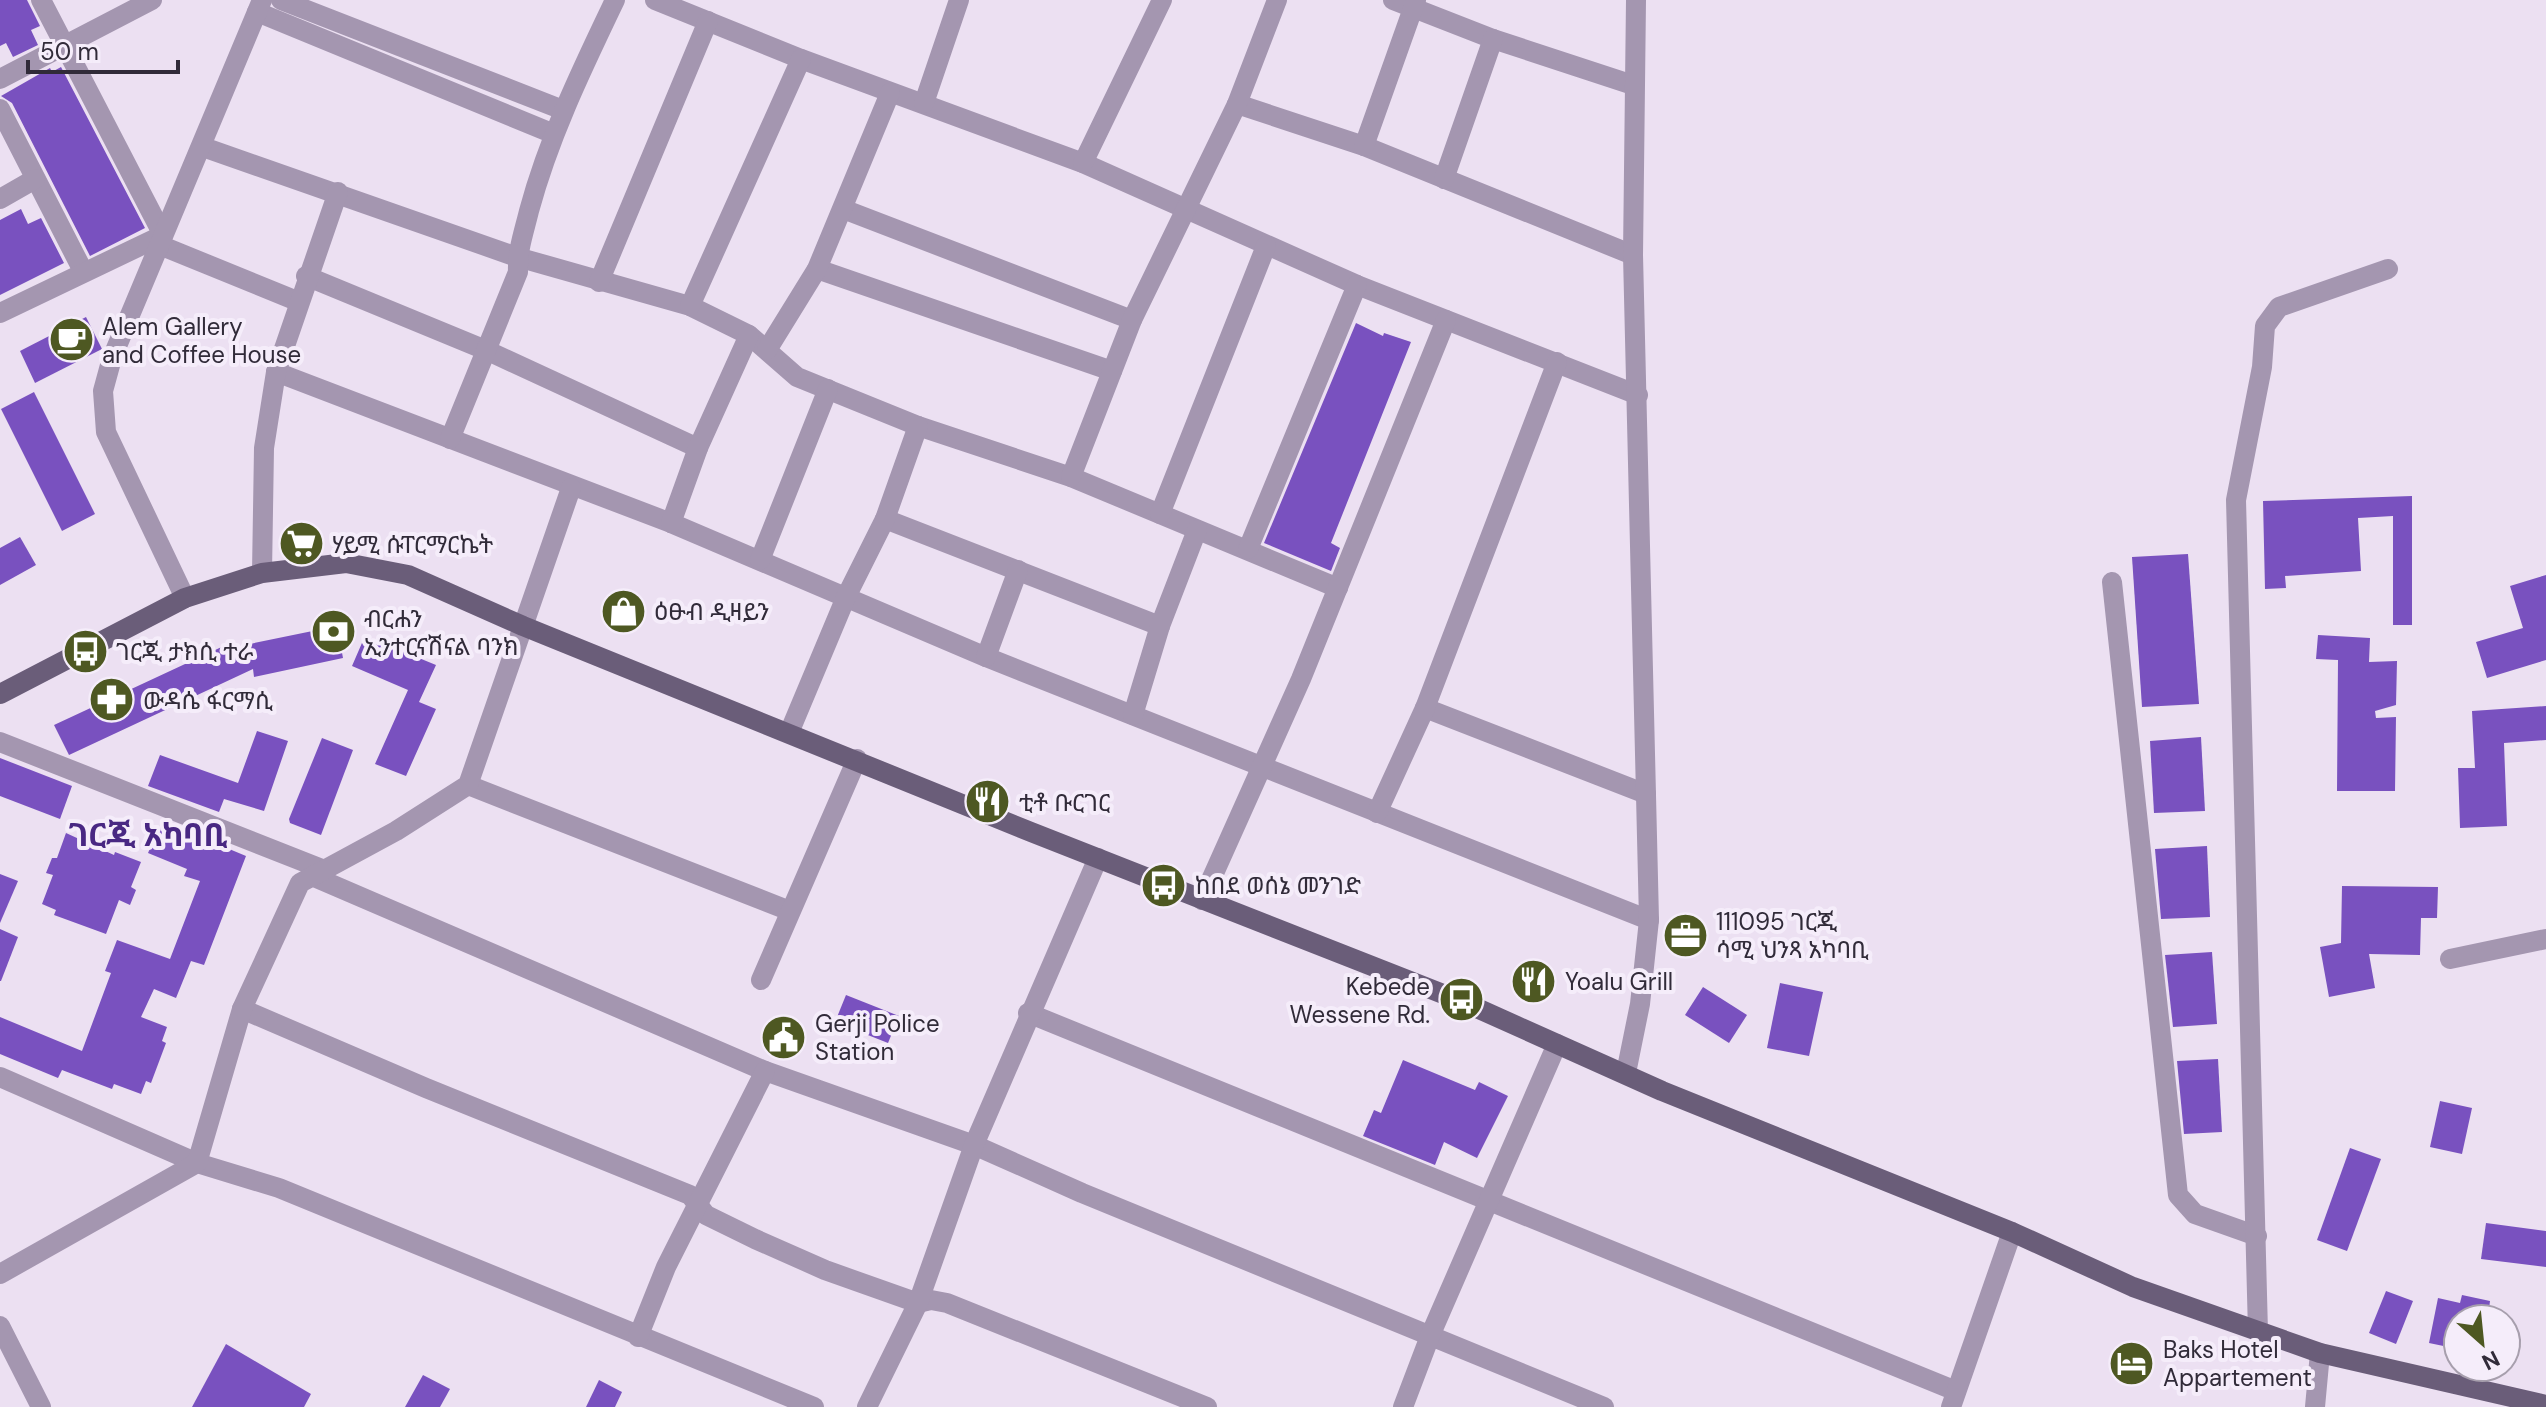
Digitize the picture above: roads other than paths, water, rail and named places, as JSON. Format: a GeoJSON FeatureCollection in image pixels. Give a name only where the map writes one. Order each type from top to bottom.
{"type":"FeatureCollection","features":[{"type":"Feature","properties":{"kind":"main road"},"geometry":{"type":"LineString","coordinates":[[0,694],[185,598],[262,573],[346,563],[408,575],[523,626],[1461,1001],[1784,1142],[2012,1232],[2133,1287],[2320,1353],[2546,1405]]}},
{"type":"Feature","properties":{"kind":"street"},"geometry":{"type":"LineString","coordinates":[[41,0],[162,240],[297,301]]}},
{"type":"Feature","properties":{"kind":"street"},"geometry":{"type":"LineString","coordinates":[[0,79],[152,0]]}},
{"type":"Feature","properties":{"kind":"street"},"geometry":{"type":"LineString","coordinates":[[281,0],[563,110]]}},
{"type":"Feature","properties":{"kind":"street"},"geometry":{"type":"LineString","coordinates":[[450,439],[518,272],[517,257],[563,110],[615,0]]}},
{"type":"Feature","properties":{"kind":"street"},"geometry":{"type":"LineString","coordinates":[[655,0],[890,93],[1083,163],[1357,285],[1638,395]]}},
{"type":"Feature","properties":{"kind":"street"},"geometry":{"type":"LineString","coordinates":[[924,103],[959,0]]}},
{"type":"Feature","properties":{"kind":"street"},"geometry":{"type":"LineString","coordinates":[[1083,163],[1162,0]]}},
{"type":"Feature","properties":{"kind":"street"},"geometry":{"type":"LineString","coordinates":[[1071,477],[1132,320],[1189,209],[1237,104],[1277,0]]}},
{"type":"Feature","properties":{"kind":"street"},"geometry":{"type":"LineString","coordinates":[[1393,0],[1414,4],[1493,39],[1633,85]]}},
{"type":"Feature","properties":{"kind":"street"},"geometry":{"type":"LineString","coordinates":[[1626,1073],[1640,1004],[1649,920],[1633,255],[1636,0]]}},
{"type":"Feature","properties":{"kind":"street"},"geometry":{"type":"LineString","coordinates":[[1364,146],[1414,4]]}},
{"type":"Feature","properties":{"kind":"street"},"geometry":{"type":"LineString","coordinates":[[185,598],[128,485],[106,432],[102,415],[103,391],[112,358],[203,147],[259,6],[554,134]]}},
{"type":"Feature","properties":{"kind":"street"},"geometry":{"type":"LineString","coordinates":[[599,282],[708,21]]}},
{"type":"Feature","properties":{"kind":"street"},"geometry":{"type":"LineString","coordinates":[[1444,179],[1493,39]]}},
{"type":"Feature","properties":{"kind":"street"},"geometry":{"type":"LineString","coordinates":[[690,306],[801,59]]}},
{"type":"Feature","properties":{"kind":"street"},"geometry":{"type":"LineString","coordinates":[[767,350],[817,269],[890,93]]}},
{"type":"Feature","properties":{"kind":"street"},"geometry":{"type":"LineString","coordinates":[[1237,104],[1364,146],[1633,255]]}},
{"type":"Feature","properties":{"kind":"street"},"geometry":{"type":"LineString","coordinates":[[0,109],[83,271]]}},
{"type":"Feature","properties":{"kind":"street"},"geometry":{"type":"LineString","coordinates":[[203,147],[517,257],[690,306],[749,335],[781,367],[828,389],[918,426],[1071,477],[1338,588]]}},
{"type":"Feature","properties":{"kind":"street"},"geometry":{"type":"LineString","coordinates":[[0,199],[35,179]]}},
{"type":"Feature","properties":{"kind":"street"},"geometry":{"type":"LineString","coordinates":[[262,573],[264,448],[276,372],[297,301],[338,192]]}},
{"type":"Feature","properties":{"kind":"street"},"geometry":{"type":"LineString","coordinates":[[843,209],[1132,320]]}},
{"type":"Feature","properties":{"kind":"street"},"geometry":{"type":"LineString","coordinates":[[0,313],[83,271],[162,240]]}},
{"type":"Feature","properties":{"kind":"street"},"geometry":{"type":"LineString","coordinates":[[1160,514],[1266,246]]}},
{"type":"Feature","properties":{"kind":"street"},"geometry":{"type":"LineString","coordinates":[[817,269],[1112,371]]}},
{"type":"Feature","properties":{"kind":"street"},"geometry":{"type":"LineString","coordinates":[[2258,1332],[2236,500],[2262,367],[2265,326],[2279,307],[2388,269]]}},
{"type":"Feature","properties":{"kind":"street"},"geometry":{"type":"LineString","coordinates":[[306,276],[488,351],[698,448]]}},
{"type":"Feature","properties":{"kind":"street"},"geometry":{"type":"LineString","coordinates":[[1248,549],[1357,285]]}},
{"type":"Feature","properties":{"kind":"street"},"geometry":{"type":"LineString","coordinates":[[1202,900],[1264,767],[1446,320]]}},
{"type":"Feature","properties":{"kind":"street"},"geometry":{"type":"LineString","coordinates":[[671,523],[698,448],[749,335]]}},
{"type":"Feature","properties":{"kind":"street"},"geometry":{"type":"LineString","coordinates":[[1377,813],[1425,708],[1557,362]]}},
{"type":"Feature","properties":{"kind":"street"},"geometry":{"type":"LineString","coordinates":[[276,372],[571,488],[671,523],[986,657],[1649,920]]}},
{"type":"Feature","properties":{"kind":"street"},"geometry":{"type":"LineString","coordinates":[[760,560],[828,389]]}},
{"type":"Feature","properties":{"kind":"street"},"geometry":{"type":"LineString","coordinates":[[789,733],[846,597],[885,519],[918,426]]}},
{"type":"Feature","properties":{"kind":"street"},"geometry":{"type":"LineString","coordinates":[[0,1274],[197,1163],[242,1009],[300,883],[396,831],[468,785],[571,488]]}},
{"type":"Feature","properties":{"kind":"street"},"geometry":{"type":"LineString","coordinates":[[885,519],[1160,626]]}},
{"type":"Feature","properties":{"kind":"street"},"geometry":{"type":"LineString","coordinates":[[1133,715],[1160,626],[1197,530]]}},
{"type":"Feature","properties":{"kind":"street"},"geometry":{"type":"LineString","coordinates":[[986,657],[1018,570]]}},
{"type":"Feature","properties":{"kind":"street"},"geometry":{"type":"LineString","coordinates":[[2112,582],[2178,1195],[2195,1214],[2257,1236]]}},
{"type":"Feature","properties":{"kind":"street"},"geometry":{"type":"LineString","coordinates":[[1425,708],[1646,794]]}},
{"type":"Feature","properties":{"kind":"street"},"geometry":{"type":"LineString","coordinates":[[0,742],[317,872],[765,1071],[974,1145],[1604,1407]]}},
{"type":"Feature","properties":{"kind":"street"},"geometry":{"type":"LineString","coordinates":[[761,980],[857,759]]}},
{"type":"Feature","properties":{"kind":"street"},"geometry":{"type":"LineString","coordinates":[[468,785],[790,911]]}},
{"type":"Feature","properties":{"kind":"street"},"geometry":{"type":"LineString","coordinates":[[867,1407],[918,1303],[974,1145],[1028,1013],[1098,858]]}},
{"type":"Feature","properties":{"kind":"street"},"geometry":{"type":"LineString","coordinates":[[2450,959],[2546,939]]}},
{"type":"Feature","properties":{"kind":"street"},"geometry":{"type":"LineString","coordinates":[[242,1009],[426,1088],[690,1195],[706,1215],[849,1280],[918,1303],[931,1300],[947,1303],[1207,1407]]}},
{"type":"Feature","properties":{"kind":"street"},"geometry":{"type":"LineString","coordinates":[[1028,1013],[1490,1203],[1953,1399],[2012,1232]]}},
{"type":"Feature","properties":{"kind":"street"},"geometry":{"type":"LineString","coordinates":[[1403,1407],[1430,1336],[1557,1044]]}},
{"type":"Feature","properties":{"kind":"street"},"geometry":{"type":"LineString","coordinates":[[638,1337],[666,1267],[765,1071]]}},
{"type":"Feature","properties":{"kind":"street"},"geometry":{"type":"LineString","coordinates":[[0,1077],[197,1163],[279,1188],[814,1407]]}},
{"type":"Feature","properties":{"kind":"street"},"geometry":{"type":"LineString","coordinates":[[0,1326],[41,1407]]}},
{"type":"Feature","properties":{"kind":"street"},"geometry":{"type":"LineString","coordinates":[[2315,1407],[2320,1353]]}},
{"type":"Feature","properties":{"kind":"place","name":"Alem Gallery and Coffee House"},"geometry":{"type":"Point","coordinates":[71,340]}},
{"type":"Feature","properties":{"kind":"place","name":"ሃይሚ ሱፐርማርኬት"},"geometry":{"type":"Point","coordinates":[301,544]}},
{"type":"Feature","properties":{"kind":"place","name":"ዕፁብ ዲዛይን"},"geometry":{"type":"Point","coordinates":[623,611]}},
{"type":"Feature","properties":{"kind":"place","name":"ብርሐን ኢንተርናሽናል ባንክ"},"geometry":{"type":"Point","coordinates":[333,632]}},
{"type":"Feature","properties":{"kind":"place","name":"ገርጂ ታክሲ ተራ"},"geometry":{"type":"Point","coordinates":[85,651]}},
{"type":"Feature","properties":{"kind":"place","name":"ውዳሴ ፋርማሲ"},"geometry":{"type":"Point","coordinates":[112,700]}},
{"type":"Feature","properties":{"kind":"place","name":"ቲቶ ቡርገር"},"geometry":{"type":"Point","coordinates":[988,802]}},
{"type":"Feature","properties":{"kind":"place","name":"ከበደ ወሰኔ መንገድ"},"geometry":{"type":"Point","coordinates":[1164,885]}},
{"type":"Feature","properties":{"kind":"place","name":"111095 ገርጂ ሳሚ ህንጻ አካባቢ"},"geometry":{"type":"Point","coordinates":[1685,935]}},
{"type":"Feature","properties":{"kind":"place","name":"Yoalu Grill"},"geometry":{"type":"Point","coordinates":[1534,981]}},
{"type":"Feature","properties":{"kind":"place","name":"Kebede Wessene Rd."},"geometry":{"type":"Point","coordinates":[1461,1000]}},
{"type":"Feature","properties":{"kind":"place","name":"Gerji Police Station"},"geometry":{"type":"Point","coordinates":[784,1037]}},
{"type":"Feature","properties":{"kind":"place","name":"Baks Hotel Appartement"},"geometry":{"type":"Point","coordinates":[2132,1363]}},
{"type":"Feature","properties":{"kind":"district","name":"ገርጂ አካባቢ"},"geometry":{"type":"Point","coordinates":[148,835]}}]}
